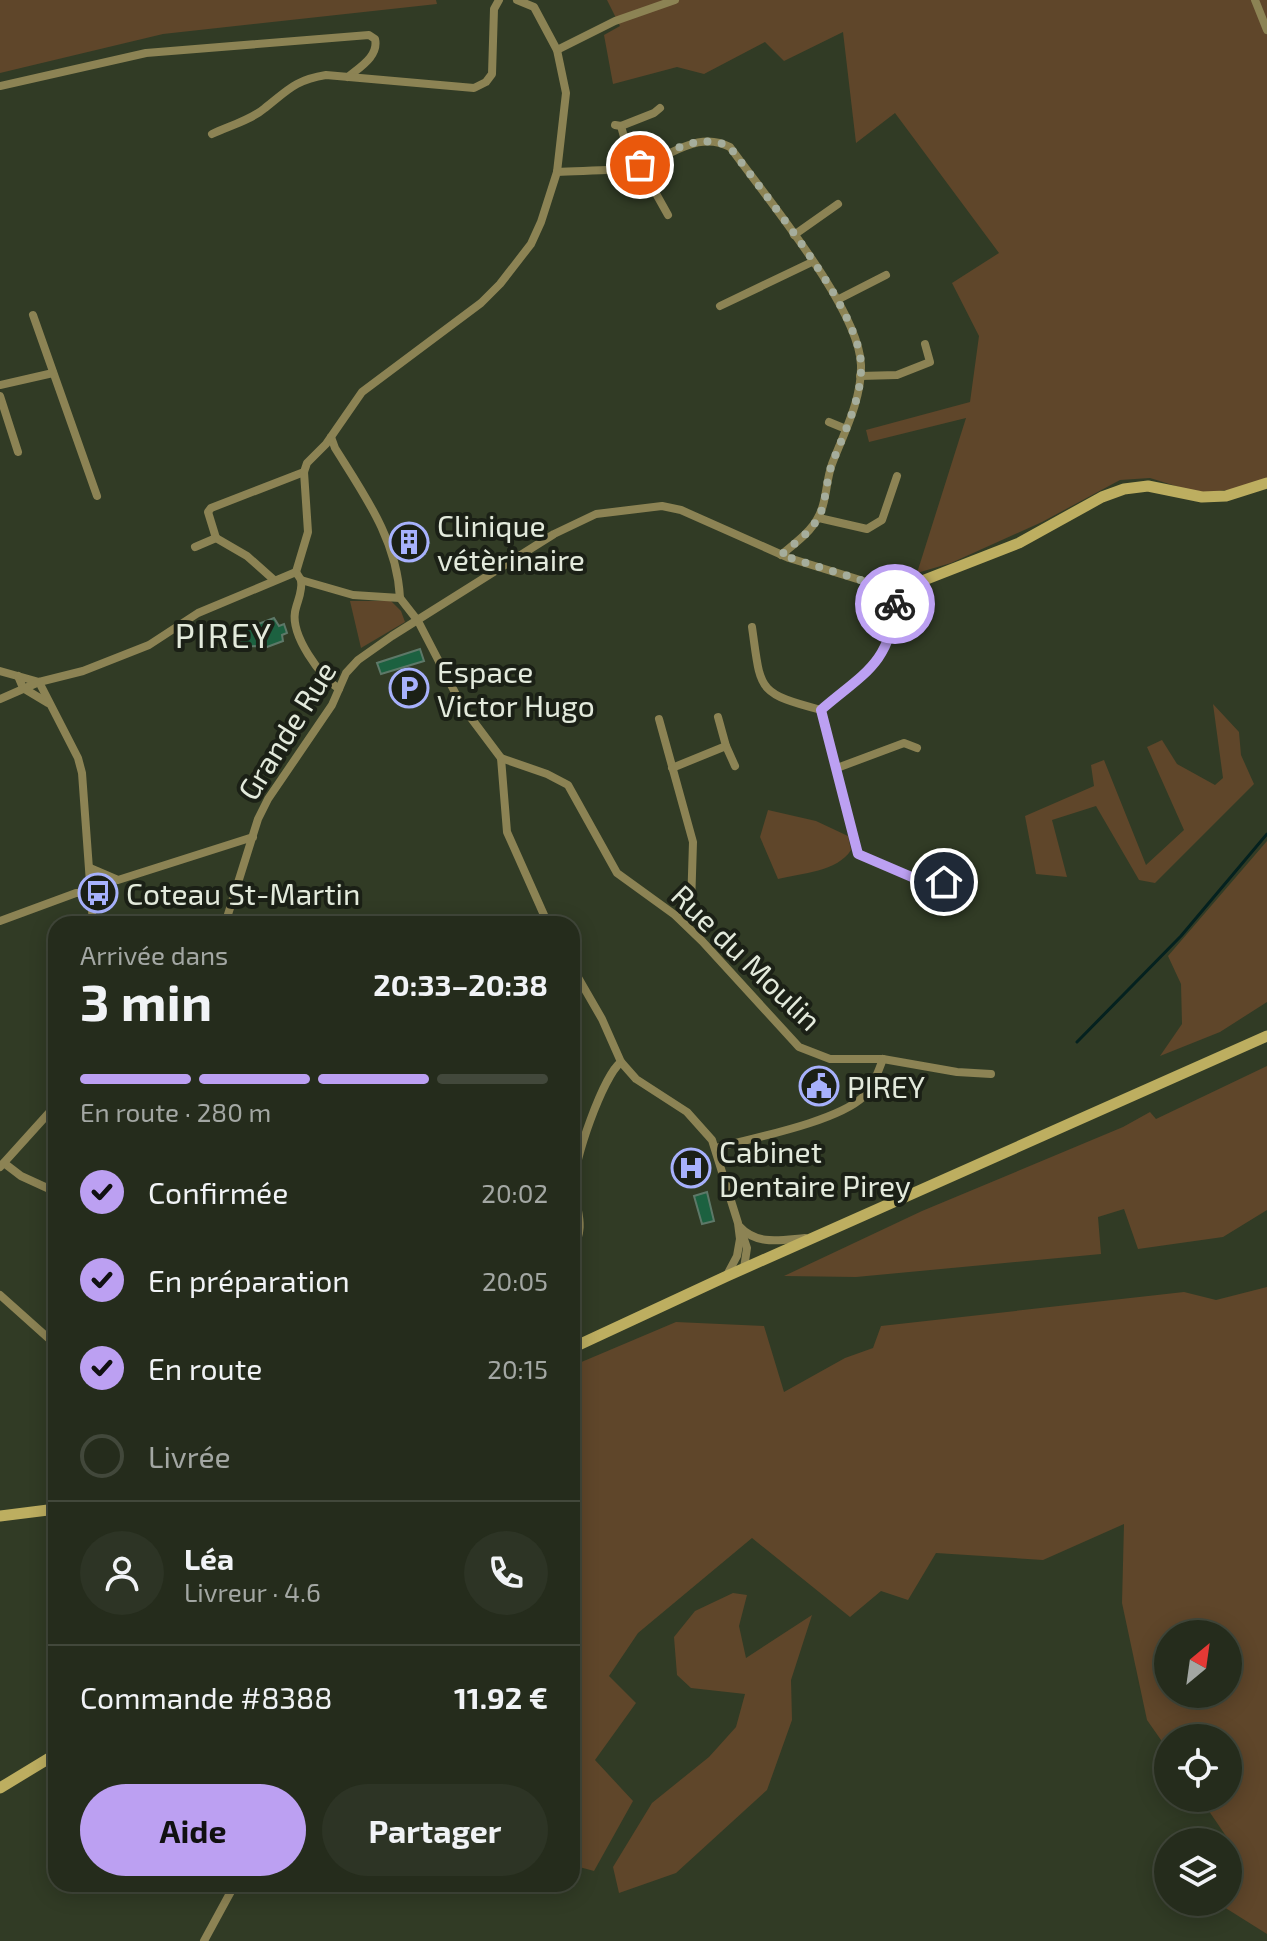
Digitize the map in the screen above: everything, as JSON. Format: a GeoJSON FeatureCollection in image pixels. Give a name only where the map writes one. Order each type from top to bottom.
{"type":"FeatureCollection","features":[{"type":"Feature","properties":{"kind":"main road"},"geometry":{"type":"LineString","coordinates":[[909,586],[1019,543],[1102,497],[1124,489],[1148,486],[1202,497],[1226,496],[1267,483]]}},
{"type":"Feature","properties":{"kind":"main road"},"geometry":{"type":"LineString","coordinates":[[580,1344],[744,1268],[1267,1036]]}},
{"type":"Feature","properties":{"kind":"main road"},"geometry":{"type":"LineString","coordinates":[[0,1516],[48,1510]]}},
{"type":"Feature","properties":{"kind":"main road"},"geometry":{"type":"LineString","coordinates":[[0,1788],[48,1759]]}},
{"type":"Feature","properties":{"kind":"street"},"geometry":{"type":"LineString","coordinates":[[212,134],[264,110],[282,92],[305,78],[326,75],[474,88],[486,82],[492,74],[494,9],[499,0]]}},
{"type":"Feature","properties":{"kind":"street"},"geometry":{"type":"LineString","coordinates":[[339,689],[324,677],[309,655],[295,622],[299,576],[308,532],[304,472],[312,455],[331,437],[362,392],[481,303],[531,244],[557,172],[566,93],[557,50],[534,7],[517,0]]}},
{"type":"Feature","properties":{"kind":"street"},"geometry":{"type":"LineString","coordinates":[[557,50],[615,21],[675,0]]}},
{"type":"Feature","properties":{"kind":"street"},"geometry":{"type":"LineString","coordinates":[[1255,0],[1267,30]]}},
{"type":"Feature","properties":{"kind":"street"},"geometry":{"type":"LineString","coordinates":[[0,86],[146,53],[369,35],[377,45],[372,56],[348,77]]}},
{"type":"Feature","properties":{"kind":"street"},"geometry":{"type":"LineString","coordinates":[[660,108],[618,126],[636,166],[668,215]]}},
{"type":"Feature","properties":{"kind":"street"},"geometry":{"type":"LineString","coordinates":[[557,172],[636,166],[696,142],[715,139],[730,147],[839,299],[860,353],[860,376],[846,429],[824,484],[824,502],[819,518],[813,528],[781,555]]}},
{"type":"Feature","properties":{"kind":"street"},"geometry":{"type":"LineString","coordinates":[[794,235],[838,204]]}},
{"type":"Feature","properties":{"kind":"street"},"geometry":{"type":"LineString","coordinates":[[720,306],[812,262]]}},
{"type":"Feature","properties":{"kind":"street"},"geometry":{"type":"LineString","coordinates":[[839,299],[886,275]]}},
{"type":"Feature","properties":{"kind":"street"},"geometry":{"type":"LineString","coordinates":[[33,315],[97,496]]}},
{"type":"Feature","properties":{"kind":"street"},"geometry":{"type":"LineString","coordinates":[[860,376],[897,375],[930,362],[925,344]]}},
{"type":"Feature","properties":{"kind":"street"},"geometry":{"type":"LineString","coordinates":[[0,385],[53,373]]}},
{"type":"Feature","properties":{"kind":"street"},"geometry":{"type":"LineString","coordinates":[[0,396],[18,452]]}},
{"type":"Feature","properties":{"kind":"street"},"geometry":{"type":"LineString","coordinates":[[829,422],[846,429]]}},
{"type":"Feature","properties":{"kind":"street"},"geometry":{"type":"LineString","coordinates":[[331,437],[378,515],[389,542],[400,598],[418,621],[462,706],[501,758],[507,832],[544,916]]}},
{"type":"Feature","properties":{"kind":"street"},"geometry":{"type":"LineString","coordinates":[[274,580],[247,556],[216,538],[208,512],[211,508],[304,472]]}},
{"type":"Feature","properties":{"kind":"street"},"geometry":{"type":"LineString","coordinates":[[819,518],[867,529],[882,520],[897,476]]}},
{"type":"Feature","properties":{"kind":"street","name":"Grande Rue"},"geometry":{"type":"LineString","coordinates":[[228,916],[268,799],[332,705],[346,673],[358,660],[554,534],[596,514],[662,506],[681,510],[781,555],[883,587]]}},
{"type":"Feature","properties":{"kind":"street"},"geometry":{"type":"LineString","coordinates":[[195,547],[216,538]]}},
{"type":"Feature","properties":{"kind":"street"},"geometry":{"type":"LineString","coordinates":[[894,574],[906,578],[909,586],[905,597],[895,600],[885,594],[883,587],[886,579],[894,574]]}},
{"type":"Feature","properties":{"kind":"street"},"geometry":{"type":"LineString","coordinates":[[0,699],[39,682],[149,645],[206,609],[257,591],[274,580],[299,576],[353,595],[400,598]]}},
{"type":"Feature","properties":{"kind":"street"},"geometry":{"type":"LineString","coordinates":[[821,710],[862,678],[881,654],[893,630],[895,600]]}},
{"type":"Feature","properties":{"kind":"street"},"geometry":{"type":"LineString","coordinates":[[752,627],[759,679],[772,694],[784,701],[821,710]]}},
{"type":"Feature","properties":{"kind":"street"},"geometry":{"type":"LineString","coordinates":[[0,671],[39,682],[82,773],[92,916]]}},
{"type":"Feature","properties":{"kind":"street"},"geometry":{"type":"LineString","coordinates":[[18,676],[23,688],[51,706]]}},
{"type":"Feature","properties":{"kind":"street"},"geometry":{"type":"LineString","coordinates":[[821,710],[858,854],[928,884],[944,882]]}},
{"type":"Feature","properties":{"kind":"street"},"geometry":{"type":"LineString","coordinates":[[718,717],[735,766]]}},
{"type":"Feature","properties":{"kind":"street"},"geometry":{"type":"LineString","coordinates":[[659,719],[693,842],[691,906]]}},
{"type":"Feature","properties":{"kind":"street"},"geometry":{"type":"LineString","coordinates":[[837,768],[904,743],[917,748]]}},
{"type":"Feature","properties":{"kind":"street"},"geometry":{"type":"LineString","coordinates":[[672,768],[726,746]]}},
{"type":"Feature","properties":{"kind":"street","name":"Rue du Moulin"},"geometry":{"type":"LineString","coordinates":[[501,758],[568,785],[617,873],[675,915],[799,1047],[830,1059],[883,1059],[957,1072],[991,1074]]}},
{"type":"Feature","properties":{"kind":"street"},"geometry":{"type":"LineString","coordinates":[[90,868],[118,880],[253,837]]}},
{"type":"Feature","properties":{"kind":"street"},"geometry":{"type":"LineString","coordinates":[[0,921],[76,893],[91,893]]}},
{"type":"Feature","properties":{"kind":"street"},"geometry":{"type":"LineString","coordinates":[[580,981],[602,1019],[621,1062],[636,1079],[687,1112],[704,1128],[716,1148],[747,1248],[744,1268]]}},
{"type":"Feature","properties":{"kind":"street"},"geometry":{"type":"LineString","coordinates":[[716,1148],[792,1128],[862,1098],[873,1083],[883,1059]]}},
{"type":"Feature","properties":{"kind":"street"},"geometry":{"type":"LineString","coordinates":[[580,1159],[600,1098],[614,1067],[621,1062]]}},
{"type":"Feature","properties":{"kind":"street"},"geometry":{"type":"LineString","coordinates":[[48,1114],[2,1165],[48,1188]]}},
{"type":"Feature","properties":{"kind":"street"},"geometry":{"type":"LineString","coordinates":[[738,1225],[751,1237],[762,1240],[814,1238]]}},
{"type":"Feature","properties":{"kind":"street"},"geometry":{"type":"LineString","coordinates":[[727,1276],[739,1247],[738,1225]]}},
{"type":"Feature","properties":{"kind":"street"},"geometry":{"type":"LineString","coordinates":[[0,1295],[48,1338]]}},
{"type":"Feature","properties":{"kind":"street"},"geometry":{"type":"LineString","coordinates":[[204,1941],[231,1892]]}},
{"type":"Feature","properties":{"kind":"shaded area"},"geometry":{"type":"Polygon","coordinates":[[[0,0],[436,0],[437,4],[163,34],[0,73],[0,0]]]}},
{"type":"Feature","properties":{"kind":"shaded area"},"geometry":{"type":"Polygon","coordinates":[[[607,0],[1267,0],[1267,479],[1237,489],[1198,493],[1150,478],[1120,480],[1042,522],[951,563],[917,573],[966,418],[869,442],[866,430],[970,402],[979,336],[952,283],[999,253],[895,113],[856,143],[843,32],[784,61],[765,42],[704,74],[677,67],[613,84],[604,35],[620,26],[607,0]]]}},
{"type":"Feature","properties":{"kind":"shaded area"},"geometry":{"type":"Polygon","coordinates":[[[350,601],[391,601],[401,611],[405,622],[361,648],[350,601]]]}},
{"type":"Feature","properties":{"kind":"shaded area"},"geometry":{"type":"Polygon","coordinates":[[[1213,704],[1239,732],[1241,755],[1254,784],[1155,883],[1139,880],[1096,806],[1052,820],[1067,877],[1036,874],[1025,816],[1094,786],[1091,765],[1104,760],[1146,865],[1184,830],[1147,747],[1162,740],[1177,764],[1215,785],[1223,778],[1213,704]]]}},
{"type":"Feature","properties":{"kind":"shaded area"},"geometry":{"type":"Polygon","coordinates":[[[768,810],[816,821],[848,836],[851,850],[828,867],[778,879],[760,837],[768,810]]]}},
{"type":"Feature","properties":{"kind":"shaded area"},"geometry":{"type":"Polygon","coordinates":[[[1267,841],[1267,1002],[1220,1032],[1160,1056],[1182,1024],[1181,984],[1168,956],[1267,841]]]}},
{"type":"Feature","properties":{"kind":"shaded area"},"geometry":{"type":"Polygon","coordinates":[[[1267,1066],[1267,1210],[1223,1237],[1138,1249],[1124,1209],[1098,1217],[1101,1254],[856,1277],[784,1276],[922,1211],[1123,1127],[1150,1112],[1156,1119],[1267,1066]]]}},
{"type":"Feature","properties":{"kind":"shaded area"},"geometry":{"type":"Polygon","coordinates":[[[1267,1287],[1267,1934],[1238,1916],[1242,1916],[1242,1828],[1221,1828],[1210,1812],[1242,1812],[1242,1724],[1154,1724],[1154,1730],[1147,1720],[1122,1603],[1124,1524],[1043,1560],[936,1553],[908,1600],[881,1591],[850,1617],[752,1538],[638,1633],[609,1676],[636,1703],[595,1760],[633,1801],[594,1871],[580,1867],[580,1363],[676,1322],[764,1326],[784,1392],[845,1358],[873,1348],[881,1326],[1184,1292],[1216,1300],[1267,1287]]]}},
{"type":"Feature","properties":{"kind":"shaded area"},"geometry":{"type":"Polygon","coordinates":[[[733,1593],[747,1595],[739,1626],[746,1658],[812,1615],[791,1680],[792,1720],[767,1790],[676,1873],[619,1893],[613,1867],[652,1803],[709,1757],[736,1727],[745,1694],[691,1688],[677,1675],[674,1637],[695,1611],[733,1593]]]}},
{"type":"Feature","properties":{"kind":"building","name":"Clinique vétèrinaire"},"geometry":{"type":"Polygon","coordinates":[[[418,525],[429,543],[422,547],[425,554],[402,557],[395,543],[399,541],[397,537],[418,525]]]}},
{"type":"Feature","properties":{"kind":"building"},"geometry":{"type":"Polygon","coordinates":[[[274,618],[279,626],[284,624],[287,633],[282,635],[283,641],[259,650],[256,646],[242,647],[237,632],[274,618]]]}},
{"type":"Feature","properties":{"kind":"building"},"geometry":{"type":"Polygon","coordinates":[[[420,649],[424,661],[381,674],[377,663],[420,649]]]}},
{"type":"Feature","properties":{"kind":"building"},"geometry":{"type":"Polygon","coordinates":[[[707,1192],[714,1221],[702,1224],[694,1196],[707,1192]]]}},
{"type":"Feature","properties":{"kind":"waterway"},"geometry":{"type":"LineString","coordinates":[[1077,1042],[1181,936],[1267,834]]}},
{"type":"Feature","properties":{"kind":"way so far"},"geometry":{"type":"LineString","coordinates":[[640,165],[696,142],[715,139],[730,147],[839,299],[860,353],[855,405],[824,484],[824,502],[819,518],[813,528],[781,555],[883,587],[885,594],[895,600],[895,604]]}},
{"type":"Feature","properties":{"kind":"place","name":"Clinique vétèrinaire"},"geometry":{"type":"Point","coordinates":[409,542]}},
{"type":"Feature","properties":{"kind":"place","name":"Espace Victor Hugo"},"geometry":{"type":"Point","coordinates":[409,688]}},
{"type":"Feature","properties":{"kind":"place","name":"Coteau St-Martin"},"geometry":{"type":"Point","coordinates":[98,893]}},
{"type":"Feature","properties":{"kind":"place","name":"PIREY"},"geometry":{"type":"Point","coordinates":[819,1086]}},
{"type":"Feature","properties":{"kind":"place","name":"Cabinet Dentaire Pirey"},"geometry":{"type":"Point","coordinates":[691,1168]}},
{"type":"Feature","properties":{"kind":"district","name":"PIREY"},"geometry":{"type":"Point","coordinates":[224,634]}},
{"type":"Feature","properties":{"kind":"route"},"geometry":{"type":"LineString","coordinates":[[895,604],[893,630],[881,654],[862,678],[821,710],[858,854],[928,884],[944,882]]}}]}
